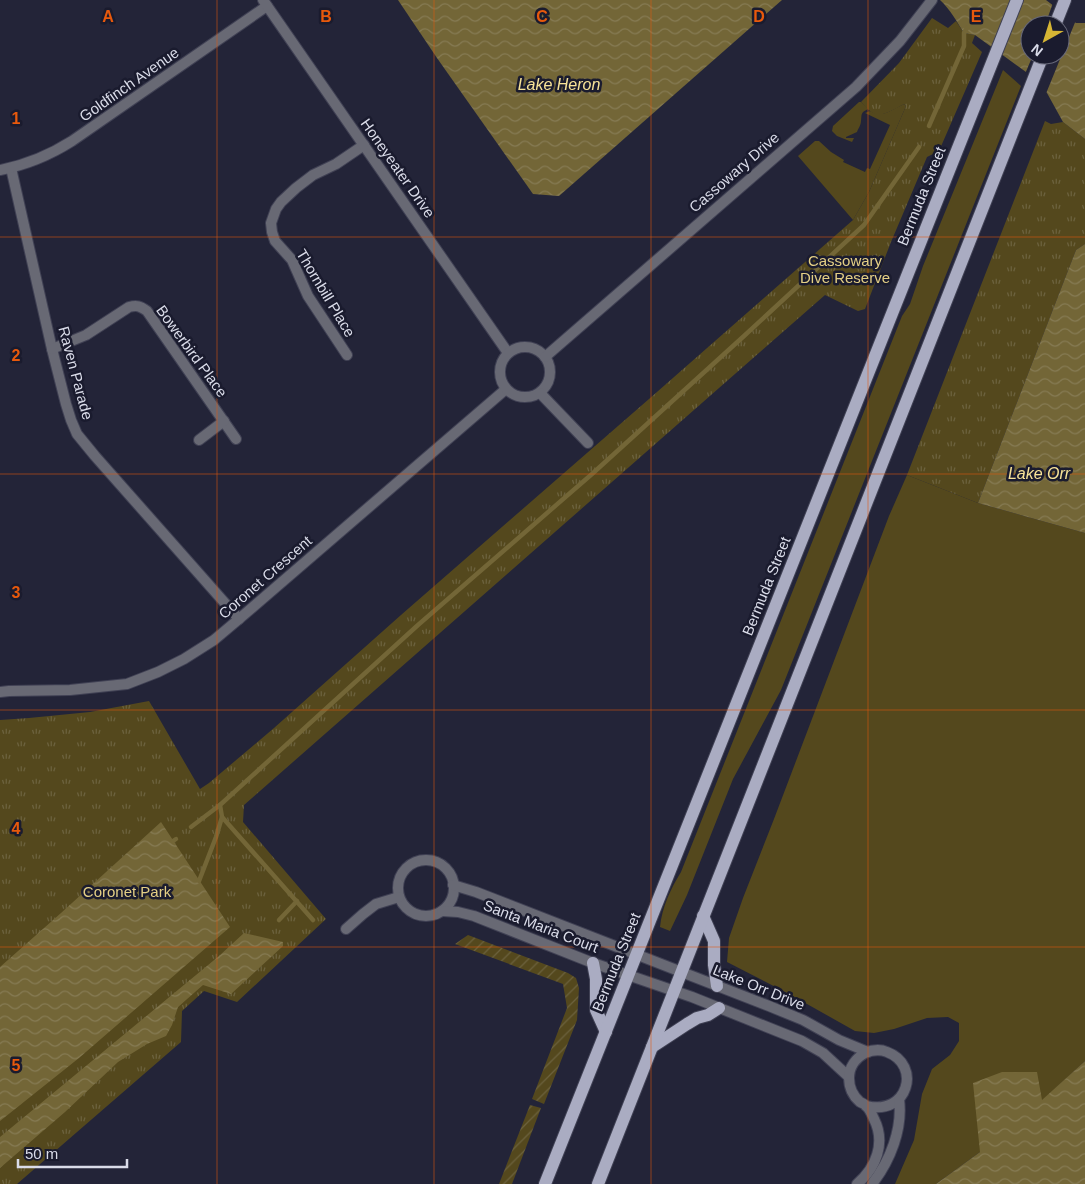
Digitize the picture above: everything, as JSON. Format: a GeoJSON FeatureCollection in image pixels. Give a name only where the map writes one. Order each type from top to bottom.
{"type":"FeatureCollection","features":[{"type":"Feature","properties":{"kind":"main road","name":"Bermuda Street"},"geometry":{"type":"LineString","coordinates":[[545,1184],[1017,0]]}},
{"type":"Feature","properties":{"kind":"main road"},"geometry":{"type":"LineString","coordinates":[[1059,15],[1065,0]]}},
{"type":"Feature","properties":{"kind":"main road"},"geometry":{"type":"LineString","coordinates":[[598,1184],[1040,65]]}},
{"type":"Feature","properties":{"kind":"main road"},"geometry":{"type":"LineString","coordinates":[[703,916],[714,941],[716,986]]}},
{"type":"Feature","properties":{"kind":"main road"},"geometry":{"type":"LineString","coordinates":[[594,963],[596,1010],[606,1032]]}},
{"type":"Feature","properties":{"kind":"main road"},"geometry":{"type":"LineString","coordinates":[[652,1046],[697,1018],[708,1015],[719,1008]]}},
{"type":"Feature","properties":{"kind":"street","name":"Cassowary Drive"},"geometry":{"type":"LineString","coordinates":[[545,356],[856,87],[900,41],[932,0]]}},
{"type":"Feature","properties":{"kind":"street","name":"Honeyeater Drive"},"geometry":{"type":"LineString","coordinates":[[265,3],[508,353]]}},
{"type":"Feature","properties":{"kind":"street","name":"Goldfinch Avenue"},"geometry":{"type":"LineString","coordinates":[[5,169],[46,156],[72,142],[265,3]]}},
{"type":"Feature","properties":{"kind":"street","name":"Thornbill Place"},"geometry":{"type":"LineString","coordinates":[[346,355],[308,296],[292,260],[275,241],[271,224],[276,209],[296,188],[364,145]]}},
{"type":"Feature","properties":{"kind":"street","name":"Raven Parade"},"geometry":{"type":"LineString","coordinates":[[5,169],[66,404],[77,434],[94,456],[239,619]]}},
{"type":"Feature","properties":{"kind":"street","name":"Bowerbird Place"},"geometry":{"type":"LineString","coordinates":[[52,349],[86,335],[129,307],[141,307],[146,311],[236,439]]}},
{"type":"Feature","properties":{"kind":"street"},"geometry":{"type":"LineString","coordinates":[[523,347],[539,351],[545,356],[549,364],[549,380],[546,387],[540,393],[526,398],[512,394],[506,389],[502,383],[500,367],[508,353],[523,347]]}},
{"type":"Feature","properties":{"kind":"street","name":"Coronet Crescent"},"geometry":{"type":"LineString","coordinates":[[0,692],[9,690],[70,690],[127,684],[184,659],[214,640],[506,389]]}},
{"type":"Feature","properties":{"kind":"street"},"geometry":{"type":"LineString","coordinates":[[540,393],[588,443]]}},
{"type":"Feature","properties":{"kind":"street","name":"Bowerbird Place"},"geometry":{"type":"LineString","coordinates":[[199,440],[224,422]]}},
{"type":"Feature","properties":{"kind":"street"},"geometry":{"type":"LineString","coordinates":[[424,860],[439,864],[451,876],[453,884],[451,899],[448,906],[435,914],[427,916],[411,912],[399,897],[399,880],[403,872],[416,862],[424,860]]}},
{"type":"Feature","properties":{"kind":"street","name":"Santa Maria Court"},"geometry":{"type":"LineString","coordinates":[[453,884],[636,954]]}},
{"type":"Feature","properties":{"kind":"street"},"geometry":{"type":"LineString","coordinates":[[346,929],[376,904],[399,897]]}},
{"type":"Feature","properties":{"kind":"street","name":"Santa Maria Court"},"geometry":{"type":"LineString","coordinates":[[442,911],[474,916],[628,975]]}},
{"type":"Feature","properties":{"kind":"street","name":"Lake Orr Drive"},"geometry":{"type":"LineString","coordinates":[[636,954],[803,1020],[839,1040],[868,1052]]}},
{"type":"Feature","properties":{"kind":"street"},"geometry":{"type":"LineString","coordinates":[[628,975],[719,1008],[816,1048],[830,1058],[849,1077]]}},
{"type":"Feature","properties":{"kind":"street"},"geometry":{"type":"LineString","coordinates":[[876,1050],[885,1051],[899,1059],[907,1074],[907,1083],[905,1092],[893,1105],[876,1108],[867,1106],[853,1095],[849,1077],[855,1062],[861,1056],[876,1050]]}},
{"type":"Feature","properties":{"kind":"street"},"geometry":{"type":"LineString","coordinates":[[872,1184],[888,1160],[893,1146],[901,1113],[899,1099]]}},
{"type":"Feature","properties":{"kind":"street"},"geometry":{"type":"LineString","coordinates":[[857,1184],[871,1168],[878,1151],[878,1126],[867,1106]]}},
{"type":"Feature","properties":{"kind":"green space","name":"Coronet Park"},"geometry":{"type":"Polygon","coordinates":[[[932,18],[948,28],[956,21],[964,33],[975,35],[972,43],[982,52],[939,151],[927,157],[865,309],[858,311],[825,295],[244,805],[243,822],[326,919],[237,1002],[204,991],[182,1011],[181,1042],[17,1184],[0,1184],[0,720],[90,712],[149,701],[200,789],[209,783],[853,220],[869,192],[906,106],[904,104],[887,113],[878,114],[870,111],[861,102],[899,63],[932,18]]]}},
{"type":"Feature","properties":{"kind":"green space"},"geometry":{"type":"Polygon","coordinates":[[[1003,70],[1021,86],[781,690],[733,779],[687,895],[670,931],[660,927],[668,898],[681,872],[902,316],[910,304],[923,266],[1003,70]]]}},
{"type":"Feature","properties":{"kind":"green space"},"geometry":{"type":"Polygon","coordinates":[[[859,102],[868,109],[862,114],[861,124],[857,132],[846,137],[854,138],[852,142],[837,136],[832,131],[833,126],[859,102]]]}},
{"type":"Feature","properties":{"kind":"green space"},"geometry":{"type":"Polygon","coordinates":[[[904,104],[906,106],[869,192],[853,220],[798,156],[815,141],[819,141],[844,160],[843,162],[865,172],[867,168],[870,169],[890,125],[865,113],[870,111],[883,114],[904,104]]]}},
{"type":"Feature","properties":{"kind":"green space"},"geometry":{"type":"Polygon","coordinates":[[[1045,121],[1051,124],[1063,122],[1085,139],[1085,244],[1076,250],[978,503],[907,475],[1045,121]]]}},
{"type":"Feature","properties":{"kind":"green space"},"geometry":{"type":"Polygon","coordinates":[[[907,475],[978,503],[1085,533],[1085,1061],[1042,1101],[980,1152],[936,1184],[895,1184],[914,1140],[922,1094],[932,1069],[950,1055],[959,1041],[959,1023],[948,1017],[927,1018],[894,1029],[874,1033],[855,1031],[727,962],[729,938],[743,898],[889,516],[907,475]]]}},
{"type":"Feature","properties":{"kind":"green space"},"geometry":{"type":"Polygon","coordinates":[[[468,935],[568,973],[576,978],[579,988],[577,1020],[544,1104],[532,1099],[567,1008],[563,984],[455,944],[468,935]]]}},
{"type":"Feature","properties":{"kind":"green space"},"geometry":{"type":"Polygon","coordinates":[[[530,1105],[541,1108],[512,1184],[499,1184],[530,1105]]]}},
{"type":"Feature","properties":{"kind":"water","name":"Lake Heron"},"geometry":{"type":"Polygon","coordinates":[[[398,0],[782,0],[559,196],[533,194],[398,0]]]}},
{"type":"Feature","properties":{"kind":"water"},"geometry":{"type":"Polygon","coordinates":[[[940,0],[1046,0],[1066,15],[1020,15],[1020,65],[1070,65],[1070,18],[1076,23],[1085,23],[1085,139],[1063,122],[1047,93],[1026,72],[975,35],[964,33],[940,0]]]}},
{"type":"Feature","properties":{"kind":"water","name":"Lake Orr"},"geometry":{"type":"Polygon","coordinates":[[[1085,244],[1085,533],[978,503],[1076,250],[1085,244]]]}},
{"type":"Feature","properties":{"kind":"water"},"geometry":{"type":"Polygon","coordinates":[[[161,822],[230,927],[79,1058],[0,1121],[0,967],[161,822]]]}},
{"type":"Feature","properties":{"kind":"water"},"geometry":{"type":"Polygon","coordinates":[[[244,933],[283,942],[283,946],[231,994],[203,985],[178,1007],[166,1036],[147,1044],[118,1062],[65,1112],[0,1168],[0,1137],[219,956],[244,933]]]}},
{"type":"Feature","properties":{"kind":"water"},"geometry":{"type":"Polygon","coordinates":[[[1085,1061],[1085,1184],[936,1184],[980,1152],[973,1083],[1002,1072],[1037,1072],[1042,1100],[1085,1061]]]}},
{"type":"Feature","properties":{"kind":"pier"},"geometry":{"type":"Polygon","coordinates":[[[1053,3],[1069,15],[1049,15],[1053,3]]]}},
{"type":"Feature","properties":{"kind":"pier"},"geometry":{"type":"Polygon","coordinates":[[[1070,16],[1076,20],[1070,35],[1070,16]]]}},
{"type":"Feature","properties":{"kind":"pier"},"geometry":{"type":"Polygon","coordinates":[[[1029,65],[1058,65],[1045,96],[1025,74],[1029,65]]]}},
{"type":"Feature","properties":{"kind":"waterway"},"geometry":{"type":"LineString","coordinates":[[929,126],[964,46],[964,33],[967,28]]}},
{"type":"Feature","properties":{"kind":"waterway"},"geometry":{"type":"LineString","coordinates":[[313,920],[222,817],[220,805],[418,625],[592,474],[864,225],[919,147]]}},
{"type":"Feature","properties":{"kind":"waterway"},"geometry":{"type":"LineString","coordinates":[[191,827],[220,805]]}},
{"type":"Feature","properties":{"kind":"waterway"},"geometry":{"type":"LineString","coordinates":[[199,881],[222,817]]}},
{"type":"Feature","properties":{"kind":"waterway"},"geometry":{"type":"LineString","coordinates":[[279,920],[297,901]]}},
{"type":"Feature","properties":{"kind":"park label","name":"Cassowary Dive Reserve"},"geometry":{"type":"Point","coordinates":[845,268]}}]}
